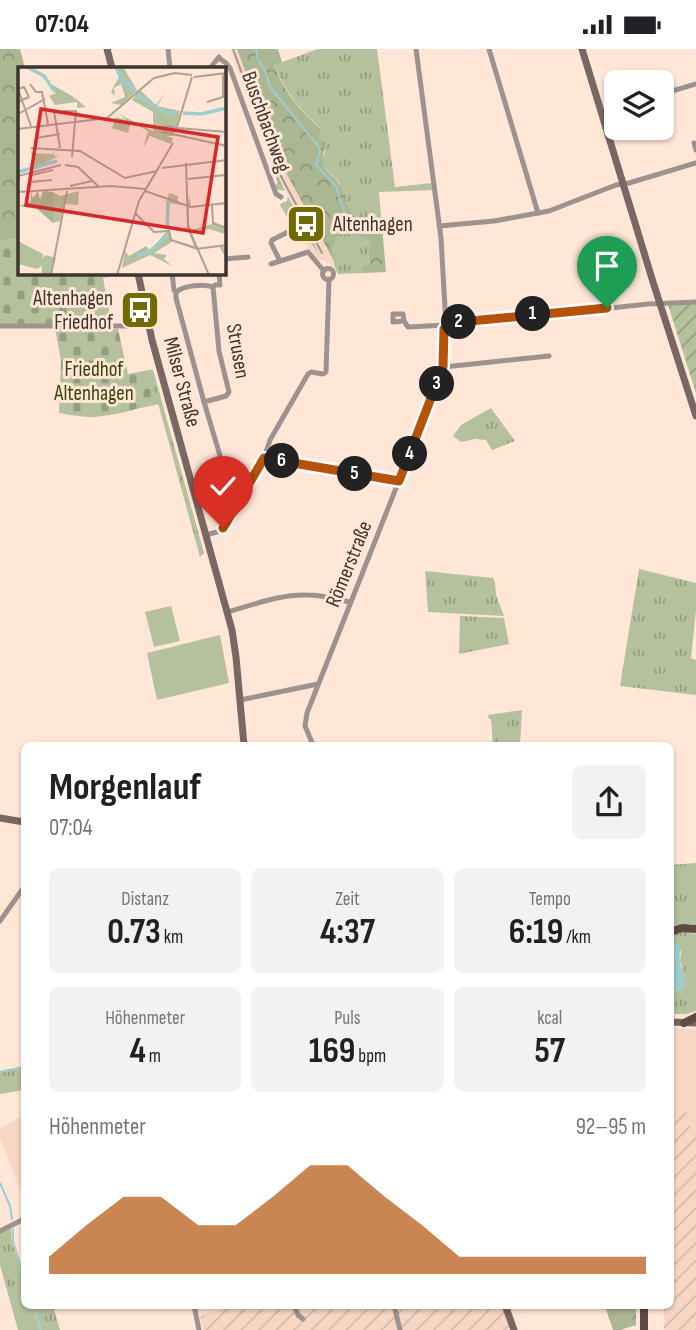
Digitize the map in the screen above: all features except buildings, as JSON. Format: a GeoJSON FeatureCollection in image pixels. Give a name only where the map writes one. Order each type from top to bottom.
{"type":"FeatureCollection","features":[{"type":"Feature","properties":{"kind":"main road"},"geometry":{"type":"LineString","coordinates":[[107,49],[111,67]]}},
{"type":"Feature","properties":{"kind":"main road"},"geometry":{"type":"LineString","coordinates":[[582,49],[696,416]]}},
{"type":"Feature","properties":{"kind":"main road","name":"Milser Straße"},"geometry":{"type":"LineString","coordinates":[[138,275],[148,326],[227,612],[236,657],[244,742]]}},
{"type":"Feature","properties":{"kind":"main road"},"geometry":{"type":"LineString","coordinates":[[0,818],[21,822]]}},
{"type":"Feature","properties":{"kind":"main road"},"geometry":{"type":"LineString","coordinates":[[674,931],[695,926]]}},
{"type":"Feature","properties":{"kind":"main road"},"geometry":{"type":"LineString","coordinates":[[684,1023],[696,1017]]}},
{"type":"Feature","properties":{"kind":"main road"},"geometry":{"type":"LineString","coordinates":[[674,1022],[696,1025]]}},
{"type":"Feature","properties":{"kind":"main road"},"geometry":{"type":"LineString","coordinates":[[506,1309],[514,1330]]}},
{"type":"Feature","properties":{"kind":"street"},"geometry":{"type":"LineString","coordinates":[[168,49],[170,67]]}},
{"type":"Feature","properties":{"kind":"street"},"geometry":{"type":"LineString","coordinates":[[489,49],[538,213]]}},
{"type":"Feature","properties":{"kind":"street","name":"Römerstraße"},"geometry":{"type":"LineString","coordinates":[[312,742],[305,720],[443,367],[446,325],[439,226],[417,50]]}},
{"type":"Feature","properties":{"kind":"street","name":"Buschbachweg"},"geometry":{"type":"LineString","coordinates":[[211,67],[220,56],[230,68],[276,194],[281,197]]}},
{"type":"Feature","properties":{"kind":"street"},"geometry":{"type":"LineString","coordinates":[[674,90],[696,84]]}},
{"type":"Feature","properties":{"kind":"street"},"geometry":{"type":"LineString","coordinates":[[694,143],[696,150]]}},
{"type":"Feature","properties":{"kind":"street"},"geometry":{"type":"LineString","coordinates":[[439,226],[494,221],[549,211],[622,183],[696,163]]}},
{"type":"Feature","properties":{"kind":"street"},"geometry":{"type":"LineString","coordinates":[[280,261],[272,240],[294,229]]}},
{"type":"Feature","properties":{"kind":"street"},"geometry":{"type":"LineString","coordinates":[[206,535],[223,528],[308,374],[323,374],[327,370],[329,280],[323,277],[324,271],[308,252],[271,264]]}},
{"type":"Feature","properties":{"kind":"street"},"geometry":{"type":"LineString","coordinates":[[226,259],[248,257]]}},
{"type":"Feature","properties":{"kind":"street"},"geometry":{"type":"LineString","coordinates":[[172,275],[176,298],[217,446],[232,481],[245,491]]}},
{"type":"Feature","properties":{"kind":"street","name":"Strusen"},"geometry":{"type":"LineString","coordinates":[[204,403],[229,392],[219,351],[213,288],[220,285],[219,275]]}},
{"type":"Feature","properties":{"kind":"street"},"geometry":{"type":"LineString","coordinates":[[176,292],[181,288],[213,288]]}},
{"type":"Feature","properties":{"kind":"street"},"geometry":{"type":"LineString","coordinates":[[404,321],[408,327],[446,325],[454,322],[696,302]]}},
{"type":"Feature","properties":{"kind":"street"},"geometry":{"type":"LineString","coordinates":[[0,326],[148,326]]}},
{"type":"Feature","properties":{"kind":"street"},"geometry":{"type":"LineString","coordinates":[[443,367],[549,356]]}},
{"type":"Feature","properties":{"kind":"street"},"geometry":{"type":"LineString","coordinates":[[264,458],[399,481]]}},
{"type":"Feature","properties":{"kind":"street"},"geometry":{"type":"LineString","coordinates":[[227,612],[298,595],[320,596],[350,603]]}},
{"type":"Feature","properties":{"kind":"street"},"geometry":{"type":"LineString","coordinates":[[240,700],[318,684]]}},
{"type":"Feature","properties":{"kind":"street"},"geometry":{"type":"LineString","coordinates":[[0,921],[21,891]]}},
{"type":"Feature","properties":{"kind":"street"},"geometry":{"type":"LineString","coordinates":[[0,1231],[21,1220]]}},
{"type":"Feature","properties":{"kind":"street"},"geometry":{"type":"LineString","coordinates":[[195,1309],[199,1330]]}},
{"type":"Feature","properties":{"kind":"street"},"geometry":{"type":"LineString","coordinates":[[296,1309],[303,1319]]}},
{"type":"Feature","properties":{"kind":"street"},"geometry":{"type":"LineString","coordinates":[[395,1309],[400,1330]]}},
{"type":"Feature","properties":{"kind":"shaded area"},"geometry":{"type":"Polygon","coordinates":[[[230,49],[237,49],[272,144],[335,263],[332,267],[330,263],[316,259],[305,244],[309,241],[317,253],[268,153],[230,49]]]}},
{"type":"Feature","properties":{"kind":"shaded area"},"geometry":{"type":"Polygon","coordinates":[[[674,1027],[696,1030],[696,1137],[674,1116],[674,1027]]]}},
{"type":"Feature","properties":{"kind":"shaded area"},"geometry":{"type":"Polygon","coordinates":[[[674,1112],[687,1112],[693,1137],[696,1137],[696,1330],[664,1330],[664,1309],[674,1309],[674,1112]]]}},
{"type":"Feature","properties":{"kind":"shaded area"},"geometry":{"type":"Polygon","coordinates":[[[21,1117],[21,1193],[0,1137],[0,1128],[21,1117]]]}},
{"type":"Feature","properties":{"kind":"shaded area"},"geometry":{"type":"Polygon","coordinates":[[[223,1309],[503,1309],[510,1330],[203,1330],[200,1316],[223,1309]]]}},
{"type":"Feature","properties":{"kind":"green space"},"geometry":{"type":"Polygon","coordinates":[[[0,49],[20,49],[25,67],[18,67],[18,238],[0,241],[0,49]]]}},
{"type":"Feature","properties":{"kind":"green space"},"geometry":{"type":"Polygon","coordinates":[[[237,49],[278,49],[282,62],[274,65],[282,83],[301,109],[323,130],[318,136],[324,147],[324,166],[340,185],[357,220],[376,222],[382,226],[386,272],[363,273],[361,267],[370,264],[368,253],[371,241],[345,230],[335,240],[335,263],[276,154],[237,49]]]}},
{"type":"Feature","properties":{"kind":"green space"},"geometry":{"type":"Polygon","coordinates":[[[318,49],[377,49],[395,187],[432,183],[433,190],[379,192],[382,226],[376,222],[357,220],[351,214],[339,182],[322,162],[325,150],[318,136],[323,130],[294,101],[274,65],[318,49]]]}},
{"type":"Feature","properties":{"kind":"green space"},"geometry":{"type":"Polygon","coordinates":[[[268,153],[285,191],[276,189],[275,185],[278,183],[268,153]]]}},
{"type":"Feature","properties":{"kind":"green space"},"geometry":{"type":"Polygon","coordinates":[[[288,196],[320,255],[309,241],[305,244],[281,207],[280,204],[287,201],[288,196]]]}},
{"type":"Feature","properties":{"kind":"green space"},"geometry":{"type":"Polygon","coordinates":[[[345,230],[371,241],[368,254],[370,265],[362,267],[363,273],[338,274],[334,266],[334,239],[345,230]]]}},
{"type":"Feature","properties":{"kind":"green space","name":"Friedhof Altenhagen"},"geometry":{"type":"Polygon","coordinates":[[[18,238],[18,275],[117,275],[103,278],[112,325],[0,324],[0,241],[18,238]]]}},
{"type":"Feature","properties":{"kind":"green space"},"geometry":{"type":"Polygon","coordinates":[[[696,303],[696,393],[668,305],[696,303]]]}},
{"type":"Feature","properties":{"kind":"green space","name":"Friedhof Altenhagen"},"geometry":{"type":"Polygon","coordinates":[[[55,328],[118,329],[128,374],[149,370],[159,404],[101,416],[85,417],[59,413],[61,361],[55,328]]]}},
{"type":"Feature","properties":{"kind":"green space"},"geometry":{"type":"Polygon","coordinates":[[[149,370],[153,370],[204,553],[200,557],[149,370]]]}},
{"type":"Feature","properties":{"kind":"green space"},"geometry":{"type":"Polygon","coordinates":[[[491,408],[515,441],[492,450],[486,440],[461,442],[453,436],[461,425],[491,408]]]}},
{"type":"Feature","properties":{"kind":"green space"},"geometry":{"type":"Polygon","coordinates":[[[639,569],[696,583],[691,658],[696,660],[696,695],[620,686],[639,569]]]}},
{"type":"Feature","properties":{"kind":"green space"},"geometry":{"type":"Polygon","coordinates":[[[425,571],[493,578],[504,616],[428,612],[425,571]]]}},
{"type":"Feature","properties":{"kind":"green space"},"geometry":{"type":"Polygon","coordinates":[[[171,606],[180,641],[154,647],[145,612],[171,606]]]}},
{"type":"Feature","properties":{"kind":"green space"},"geometry":{"type":"Polygon","coordinates":[[[460,616],[504,618],[509,644],[459,654],[460,616]]]}},
{"type":"Feature","properties":{"kind":"green space"},"geometry":{"type":"Polygon","coordinates":[[[220,635],[229,683],[157,700],[147,653],[220,635]]]}},
{"type":"Feature","properties":{"kind":"green space"},"geometry":{"type":"Polygon","coordinates":[[[522,710],[520,742],[493,742],[491,719],[488,715],[522,710]]]}},
{"type":"Feature","properties":{"kind":"green space"},"geometry":{"type":"Polygon","coordinates":[[[696,863],[696,925],[674,928],[674,865],[696,863]]]}},
{"type":"Feature","properties":{"kind":"green space"},"geometry":{"type":"Polygon","coordinates":[[[684,931],[696,934],[696,1011],[686,1014],[674,1014],[674,992],[682,967],[681,951],[674,943],[674,934],[684,931]]]}},
{"type":"Feature","properties":{"kind":"green space"},"geometry":{"type":"Polygon","coordinates":[[[21,1067],[21,1090],[0,1094],[0,1071],[21,1067]]]}},
{"type":"Feature","properties":{"kind":"green space"},"geometry":{"type":"Polygon","coordinates":[[[11,1227],[12,1242],[21,1270],[21,1309],[34,1309],[40,1330],[18,1330],[0,1265],[0,1233],[11,1227]]]}},
{"type":"Feature","properties":{"kind":"green space"},"geometry":{"type":"Polygon","coordinates":[[[35,1309],[54,1309],[60,1330],[42,1330],[35,1309]]]}},
{"type":"Feature","properties":{"kind":"green space"},"geometry":{"type":"Polygon","coordinates":[[[606,1309],[636,1309],[636,1325],[613,1330],[606,1309]]]}},
{"type":"Feature","properties":{"kind":"water"},"geometry":{"type":"Polygon","coordinates":[[[678,943],[680,947],[680,964],[685,980],[683,989],[674,992],[674,944],[678,943]]]}},
{"type":"Feature","properties":{"kind":"waterway"},"geometry":{"type":"LineString","coordinates":[[256,49],[270,87],[319,147],[316,165],[336,186],[346,218]]}},
{"type":"Feature","properties":{"kind":"waterway"},"geometry":{"type":"LineString","coordinates":[[0,1072],[21,1068]]}},
{"type":"Feature","properties":{"kind":"waterway"},"geometry":{"type":"LineString","coordinates":[[0,1183],[10,1206],[12,1219]]}},
{"type":"Feature","properties":{"kind":"waterway"},"geometry":{"type":"LineString","coordinates":[[13,1229],[13,1241],[21,1267]]}},
{"type":"Feature","properties":{"kind":"waterway"},"geometry":{"type":"LineString","coordinates":[[35,1309],[41,1330]]}},
{"type":"Feature","properties":{"kind":"tram line"},"geometry":{"type":"LineString","coordinates":[[233,49],[276,167],[322,253]]}},
{"type":"Feature","properties":{"kind":"place","name":"Altenhagen"},"geometry":{"type":"Point","coordinates":[306,224]}},
{"type":"Feature","properties":{"kind":"place","name":"Altenhagen Friedhof"},"geometry":{"type":"Point","coordinates":[140,310]}},
{"type":"Feature","properties":{"kind":"route"},"geometry":{"type":"LineString","coordinates":[[223,528],[264,458],[399,481],[443,367],[444,329],[449,323],[607,308]]}}]}
